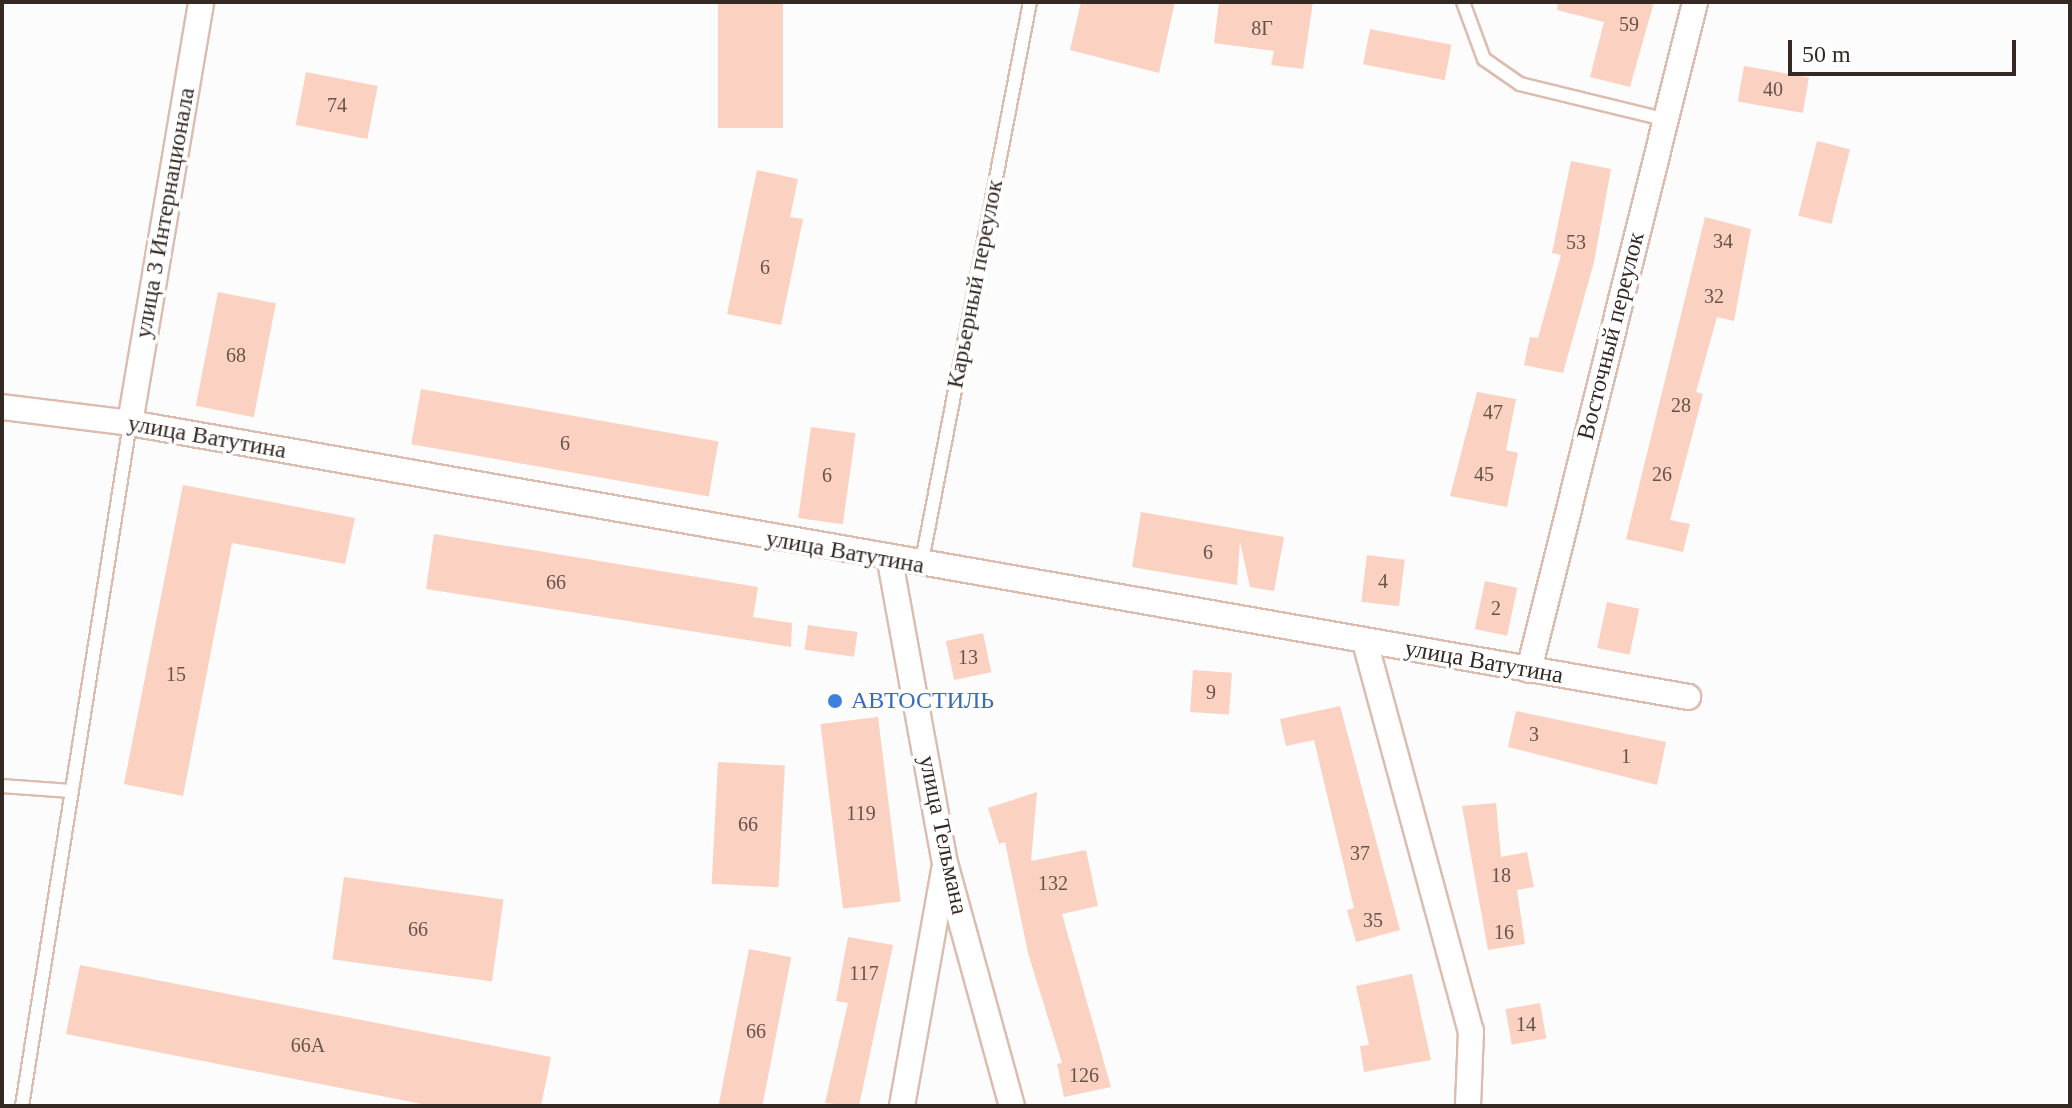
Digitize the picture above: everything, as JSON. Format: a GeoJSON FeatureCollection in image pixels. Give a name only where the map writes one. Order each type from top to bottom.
{"type":"FeatureCollection","features":[{"type":"Feature","properties":{"kind":"street","name":"улица 3 Интернационала"},"geometry":{"type":"LineString","coordinates":[[130,423],[201,2]]}},
{"type":"Feature","properties":{"kind":"street","name":"Восточный переулок"},"geometry":{"type":"LineString","coordinates":[[1529,670],[1695,2]]}},
{"type":"Feature","properties":{"kind":"street","name":"улица Ватутина"},"geometry":{"type":"LineString","coordinates":[[2,407],[130,423],[890,561],[1688,697]]}},
{"type":"Feature","properties":{"kind":"street","name":"улица Тельмана"},"geometry":{"type":"LineString","coordinates":[[890,561],[945,863],[1012,1106]]}},
{"type":"Feature","properties":{"kind":"street"},"geometry":{"type":"LineString","coordinates":[[1365,642],[1471,1031],[1468,1106]]}},
{"type":"Feature","properties":{"kind":"street"},"geometry":{"type":"LineString","coordinates":[[902,1106],[945,863]]}},
{"type":"Feature","properties":{"kind":"lane","name":"Карьерный переулок"},"geometry":{"type":"LineString","coordinates":[[921,566],[1030,2]]}},
{"type":"Feature","properties":{"kind":"lane"},"geometry":{"type":"LineString","coordinates":[[1463,2],[1484,59],[1520,84],[1664,119]]}},
{"type":"Feature","properties":{"kind":"lane"},"geometry":{"type":"LineString","coordinates":[[22,1106],[130,423]]}},
{"type":"Feature","properties":{"kind":"lane"},"geometry":{"type":"LineString","coordinates":[[2,786],[72,791]]}},
{"type":"Feature","properties":{"kind":"building"},"geometry":{"type":"Polygon","coordinates":[[[718,2],[783,2],[783,128],[718,128],[718,2]]]}},
{"type":"Feature","properties":{"kind":"building"},"geometry":{"type":"Polygon","coordinates":[[[1081,2],[1175,2],[1159,73],[1070,50],[1081,2]]]}},
{"type":"Feature","properties":{"kind":"building"},"geometry":{"type":"Polygon","coordinates":[[[1219,2],[1313,2],[1303,69],[1271,65],[1274,51],[1214,43],[1219,2]]]}},
{"type":"Feature","properties":{"kind":"building"},"geometry":{"type":"Polygon","coordinates":[[[1558,2],[1654,2],[1630,87],[1590,77],[1604,22],[1557,10],[1558,2]]]}},
{"type":"Feature","properties":{"kind":"building"},"geometry":{"type":"Polygon","coordinates":[[[1370,29],[1451,45],[1445,80],[1363,64],[1370,29]]]}},
{"type":"Feature","properties":{"kind":"building"},"geometry":{"type":"Polygon","coordinates":[[[1744,66],[1809,77],[1803,113],[1738,101],[1744,66]]]}},
{"type":"Feature","properties":{"kind":"building"},"geometry":{"type":"Polygon","coordinates":[[[306,72],[378,86],[367,139],[296,125],[306,72]]]}},
{"type":"Feature","properties":{"kind":"building"},"geometry":{"type":"Polygon","coordinates":[[[1817,141],[1850,149],[1831,224],[1798,216],[1817,141]]]}},
{"type":"Feature","properties":{"kind":"building"},"geometry":{"type":"Polygon","coordinates":[[[1571,161],[1611,169],[1594,262],[1563,373],[1524,365],[1530,337],[1538,338],[1561,255],[1552,253],[1571,161]]]}},
{"type":"Feature","properties":{"kind":"building"},"geometry":{"type":"Polygon","coordinates":[[[757,170],[798,179],[790,217],[803,219],[781,325],[727,314],[757,170]]]}},
{"type":"Feature","properties":{"kind":"building"},"geometry":{"type":"Polygon","coordinates":[[[1705,217],[1751,229],[1734,321],[1717,317],[1696,392],[1703,394],[1670,520],[1690,524],[1683,552],[1626,539],[1705,217]]]}},
{"type":"Feature","properties":{"kind":"building"},"geometry":{"type":"Polygon","coordinates":[[[218,292],[276,303],[254,417],[196,406],[218,292]]]}},
{"type":"Feature","properties":{"kind":"building"},"geometry":{"type":"Polygon","coordinates":[[[421,389],[718,441],[709,497],[411,444],[421,389]]]}},
{"type":"Feature","properties":{"kind":"building"},"geometry":{"type":"Polygon","coordinates":[[[1477,392],[1516,399],[1506,450],[1518,453],[1507,507],[1450,496],[1477,392]]]}},
{"type":"Feature","properties":{"kind":"building"},"geometry":{"type":"Polygon","coordinates":[[[811,427],[856,433],[843,524],[798,518],[811,427]]]}},
{"type":"Feature","properties":{"kind":"building"},"geometry":{"type":"Polygon","coordinates":[[[183,485],[355,518],[345,564],[232,543],[183,796],[124,784],[183,485]]]}},
{"type":"Feature","properties":{"kind":"building"},"geometry":{"type":"Polygon","coordinates":[[[1141,512],[1284,537],[1274,591],[1250,587],[1240,542],[1237,585],[1132,567],[1141,512]]]}},
{"type":"Feature","properties":{"kind":"building"},"geometry":{"type":"Polygon","coordinates":[[[434,534],[758,587],[753,617],[792,623],[791,647],[426,589],[434,534]]]}},
{"type":"Feature","properties":{"kind":"building"},"geometry":{"type":"Polygon","coordinates":[[[1367,555],[1405,560],[1399,606],[1361,602],[1367,555]]]}},
{"type":"Feature","properties":{"kind":"building"},"geometry":{"type":"Polygon","coordinates":[[[1485,581],[1517,588],[1507,636],[1475,629],[1485,581]]]}},
{"type":"Feature","properties":{"kind":"building"},"geometry":{"type":"Polygon","coordinates":[[[1607,602],[1639,609],[1630,655],[1597,648],[1607,602]]]}},
{"type":"Feature","properties":{"kind":"building"},"geometry":{"type":"Polygon","coordinates":[[[808,625],[858,632],[854,657],[805,650],[808,625]]]}},
{"type":"Feature","properties":{"kind":"building"},"geometry":{"type":"Polygon","coordinates":[[[983,633],[991,672],[954,680],[946,641],[983,633]]]}},
{"type":"Feature","properties":{"kind":"building"},"geometry":{"type":"Polygon","coordinates":[[[1193,670],[1232,673],[1229,715],[1190,712],[1193,670]]]}},
{"type":"Feature","properties":{"kind":"building"},"geometry":{"type":"Polygon","coordinates":[[[1340,706],[1400,930],[1356,942],[1347,910],[1354,908],[1314,740],[1286,746],[1280,719],[1340,706]]]}},
{"type":"Feature","properties":{"kind":"building"},"geometry":{"type":"Polygon","coordinates":[[[1516,711],[1666,742],[1657,785],[1508,747],[1516,711]]]}},
{"type":"Feature","properties":{"kind":"building"},"geometry":{"type":"Polygon","coordinates":[[[878,717],[901,902],[843,909],[820,724],[878,717]]]}},
{"type":"Feature","properties":{"kind":"building"},"geometry":{"type":"Polygon","coordinates":[[[718,762],[785,766],[779,887],[712,884],[718,762]]]}},
{"type":"Feature","properties":{"kind":"building"},"geometry":{"type":"Polygon","coordinates":[[[1037,792],[1031,861],[1086,850],[1098,906],[1062,914],[1111,1087],[1064,1097],[1057,1064],[1062,1063],[1028,953],[1005,842],[999,844],[988,808],[1037,792]]]}},
{"type":"Feature","properties":{"kind":"building"},"geometry":{"type":"Polygon","coordinates":[[[1496,803],[1501,857],[1527,852],[1534,887],[1517,890],[1525,944],[1488,950],[1462,806],[1496,803]]]}},
{"type":"Feature","properties":{"kind":"building"},"geometry":{"type":"Polygon","coordinates":[[[344,877],[503,899],[492,982],[332,959],[344,877]]]}},
{"type":"Feature","properties":{"kind":"building"},"geometry":{"type":"Polygon","coordinates":[[[848,937],[893,945],[859,1106],[825,1103],[848,1003],[836,1001],[848,937]]]}},
{"type":"Feature","properties":{"kind":"building"},"geometry":{"type":"Polygon","coordinates":[[[749,949],[791,957],[762,1106],[718,1106],[749,949]]]}},
{"type":"Feature","properties":{"kind":"building"},"geometry":{"type":"Polygon","coordinates":[[[80,965],[551,1057],[541,1106],[432,1106],[66,1034],[80,965]]]}},
{"type":"Feature","properties":{"kind":"building"},"geometry":{"type":"Polygon","coordinates":[[[1412,974],[1431,1060],[1364,1072],[1360,1046],[1369,1045],[1356,986],[1412,974]]]}},
{"type":"Feature","properties":{"kind":"building"},"geometry":{"type":"Polygon","coordinates":[[[1540,1003],[1546,1038],[1512,1045],[1506,1009],[1540,1003]]]}},
{"type":"Feature","properties":{"kind":"place","name":"АВТОСТИЛЬ"},"geometry":{"type":"Point","coordinates":[835,701]}}]}
